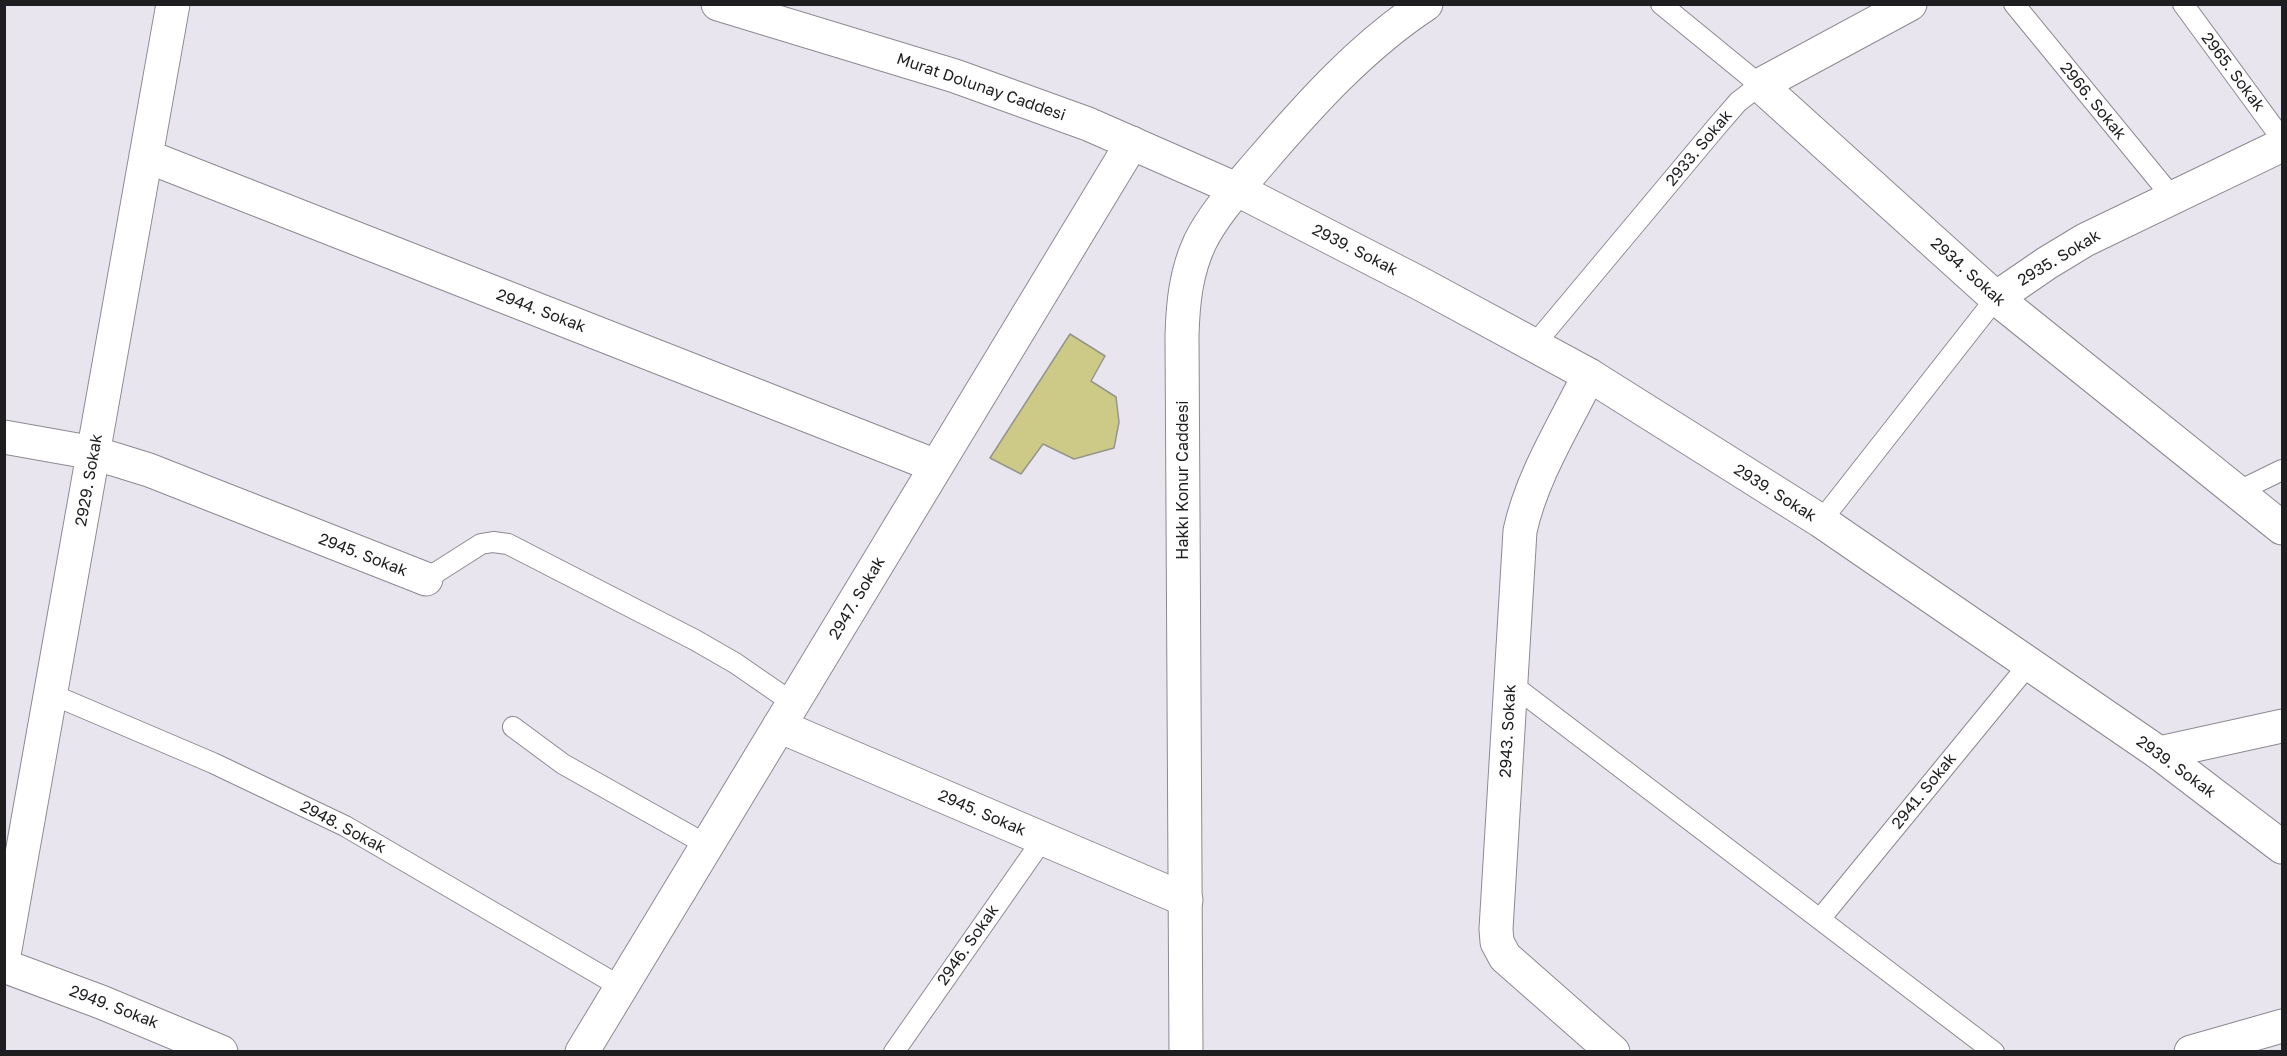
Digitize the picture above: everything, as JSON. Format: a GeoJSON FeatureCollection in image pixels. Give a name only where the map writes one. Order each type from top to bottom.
{"type":"FeatureCollection","features":[{"type":"Feature","properties":{"kind":"street","name":"2929. Sokak"},"geometry":{"type":"LineString","coordinates":[[4,955],[173,4]]}},
{"type":"Feature","properties":{"kind":"street","name":"Hakkı Konur Caddesi"},"geometry":{"type":"LineString","coordinates":[[1186,1052],[1183,300],[1188,271],[1201,241],[1219,212],[1236,189],[1297,120],[1381,38],[1426,4]]}},
{"type":"Feature","properties":{"kind":"street","name":"2933. Sokak"},"geometry":{"type":"LineString","coordinates":[[1760,85],[1910,4]]}},
{"type":"Feature","properties":{"kind":"street","name":"Murat Dolunay Caddesi"},"geometry":{"type":"LineString","coordinates":[[737,7],[955,76],[1088,124],[1236,189]]}},
{"type":"Feature","properties":{"kind":"street","name":"2934. Sokak"},"geometry":{"type":"LineString","coordinates":[[1760,85],[1996,298],[2283,528]]}},
{"type":"Feature","properties":{"kind":"street","name":"2947. Sokak"},"geometry":{"type":"LineString","coordinates":[[582,1052],[1132,144]]}},
{"type":"Feature","properties":{"kind":"street","name":"2935. Sokak"},"geometry":{"type":"LineString","coordinates":[[1996,298],[2085,240],[2283,144]]}},
{"type":"Feature","properties":{"kind":"street","name":"2944. Sokak"},"geometry":{"type":"LineString","coordinates":[[146,156],[936,466]]}},
{"type":"Feature","properties":{"kind":"street","name":"2939. Sokak"},"geometry":{"type":"LineString","coordinates":[[1236,189],[1421,284],[1589,375],[1821,521],[2159,753],[2283,847]]}},
{"type":"Feature","properties":{"kind":"street","name":"2943. Sokak"},"geometry":{"type":"LineString","coordinates":[[1589,375],[1537,478],[1525,507],[1518,562],[1510,683],[1497,942],[1505,957],[1613,1052]]}},
{"type":"Feature","properties":{"kind":"street","name":"2945. Sokak"},"geometry":{"type":"LineString","coordinates":[[4,437],[94,453],[149,470],[426,579]]}},
{"type":"Feature","properties":{"kind":"street","name":"2945. Sokak"},"geometry":{"type":"LineString","coordinates":[[786,714],[1043,839],[1186,900]]}},
{"type":"Feature","properties":{"kind":"street"},"geometry":{"type":"LineString","coordinates":[[2159,753],[2283,726]]}},
{"type":"Feature","properties":{"kind":"street","name":"2949. Sokak"},"geometry":{"type":"LineString","coordinates":[[4,966],[101,1002],[221,1052]]}},
{"type":"Feature","properties":{"kind":"street"},"geometry":{"type":"LineString","coordinates":[[2191,1052],[2283,1026]]}},
{"type":"Feature","properties":{"kind":"lane","name":"2934. Sokak"},"geometry":{"type":"LineString","coordinates":[[1661,4],[1760,85]]}},
{"type":"Feature","properties":{"kind":"lane","name":"2966. Sokak"},"geometry":{"type":"LineString","coordinates":[[2014,4],[2173,198]]}},
{"type":"Feature","properties":{"kind":"lane","name":"2965. Sokak"},"geometry":{"type":"LineString","coordinates":[[2183,4],[2283,138]]}},
{"type":"Feature","properties":{"kind":"lane","name":"2933. Sokak"},"geometry":{"type":"LineString","coordinates":[[1534,345],[1718,125],[1738,102],[1760,85]]}},
{"type":"Feature","properties":{"kind":"lane","name":"2935. Sokak"},"geometry":{"type":"LineString","coordinates":[[1821,521],[1996,298]]}},
{"type":"Feature","properties":{"kind":"lane"},"geometry":{"type":"LineString","coordinates":[[2237,492],[2283,470]]}},
{"type":"Feature","properties":{"kind":"lane","name":"2945. Sokak"},"geometry":{"type":"LineString","coordinates":[[426,579],[481,544],[493,542],[508,544],[735,663],[786,714]]}},
{"type":"Feature","properties":{"kind":"lane","name":"2941. Sokak"},"geometry":{"type":"LineString","coordinates":[[1820,919],[2028,664]]}},
{"type":"Feature","properties":{"kind":"lane"},"geometry":{"type":"LineString","coordinates":[[1510,683],[1995,1052]]}},
{"type":"Feature","properties":{"kind":"lane","name":"2948. Sokak"},"geometry":{"type":"LineString","coordinates":[[51,694],[213,763],[345,826],[621,987]]}},
{"type":"Feature","properties":{"kind":"lane"},"geometry":{"type":"LineString","coordinates":[[513,727],[563,764],[707,845]]}},
{"type":"Feature","properties":{"kind":"lane","name":"2946. Sokak"},"geometry":{"type":"LineString","coordinates":[[894,1052],[1043,839]]}},
{"type":"Feature","properties":{"kind":"building"},"geometry":{"type":"Polygon","coordinates":[[[1070,334],[1105,356],[1091,381],[1116,397],[1119,422],[1114,448],[1074,459],[1043,444],[1021,474],[990,458],[1070,334]]]}}]}
